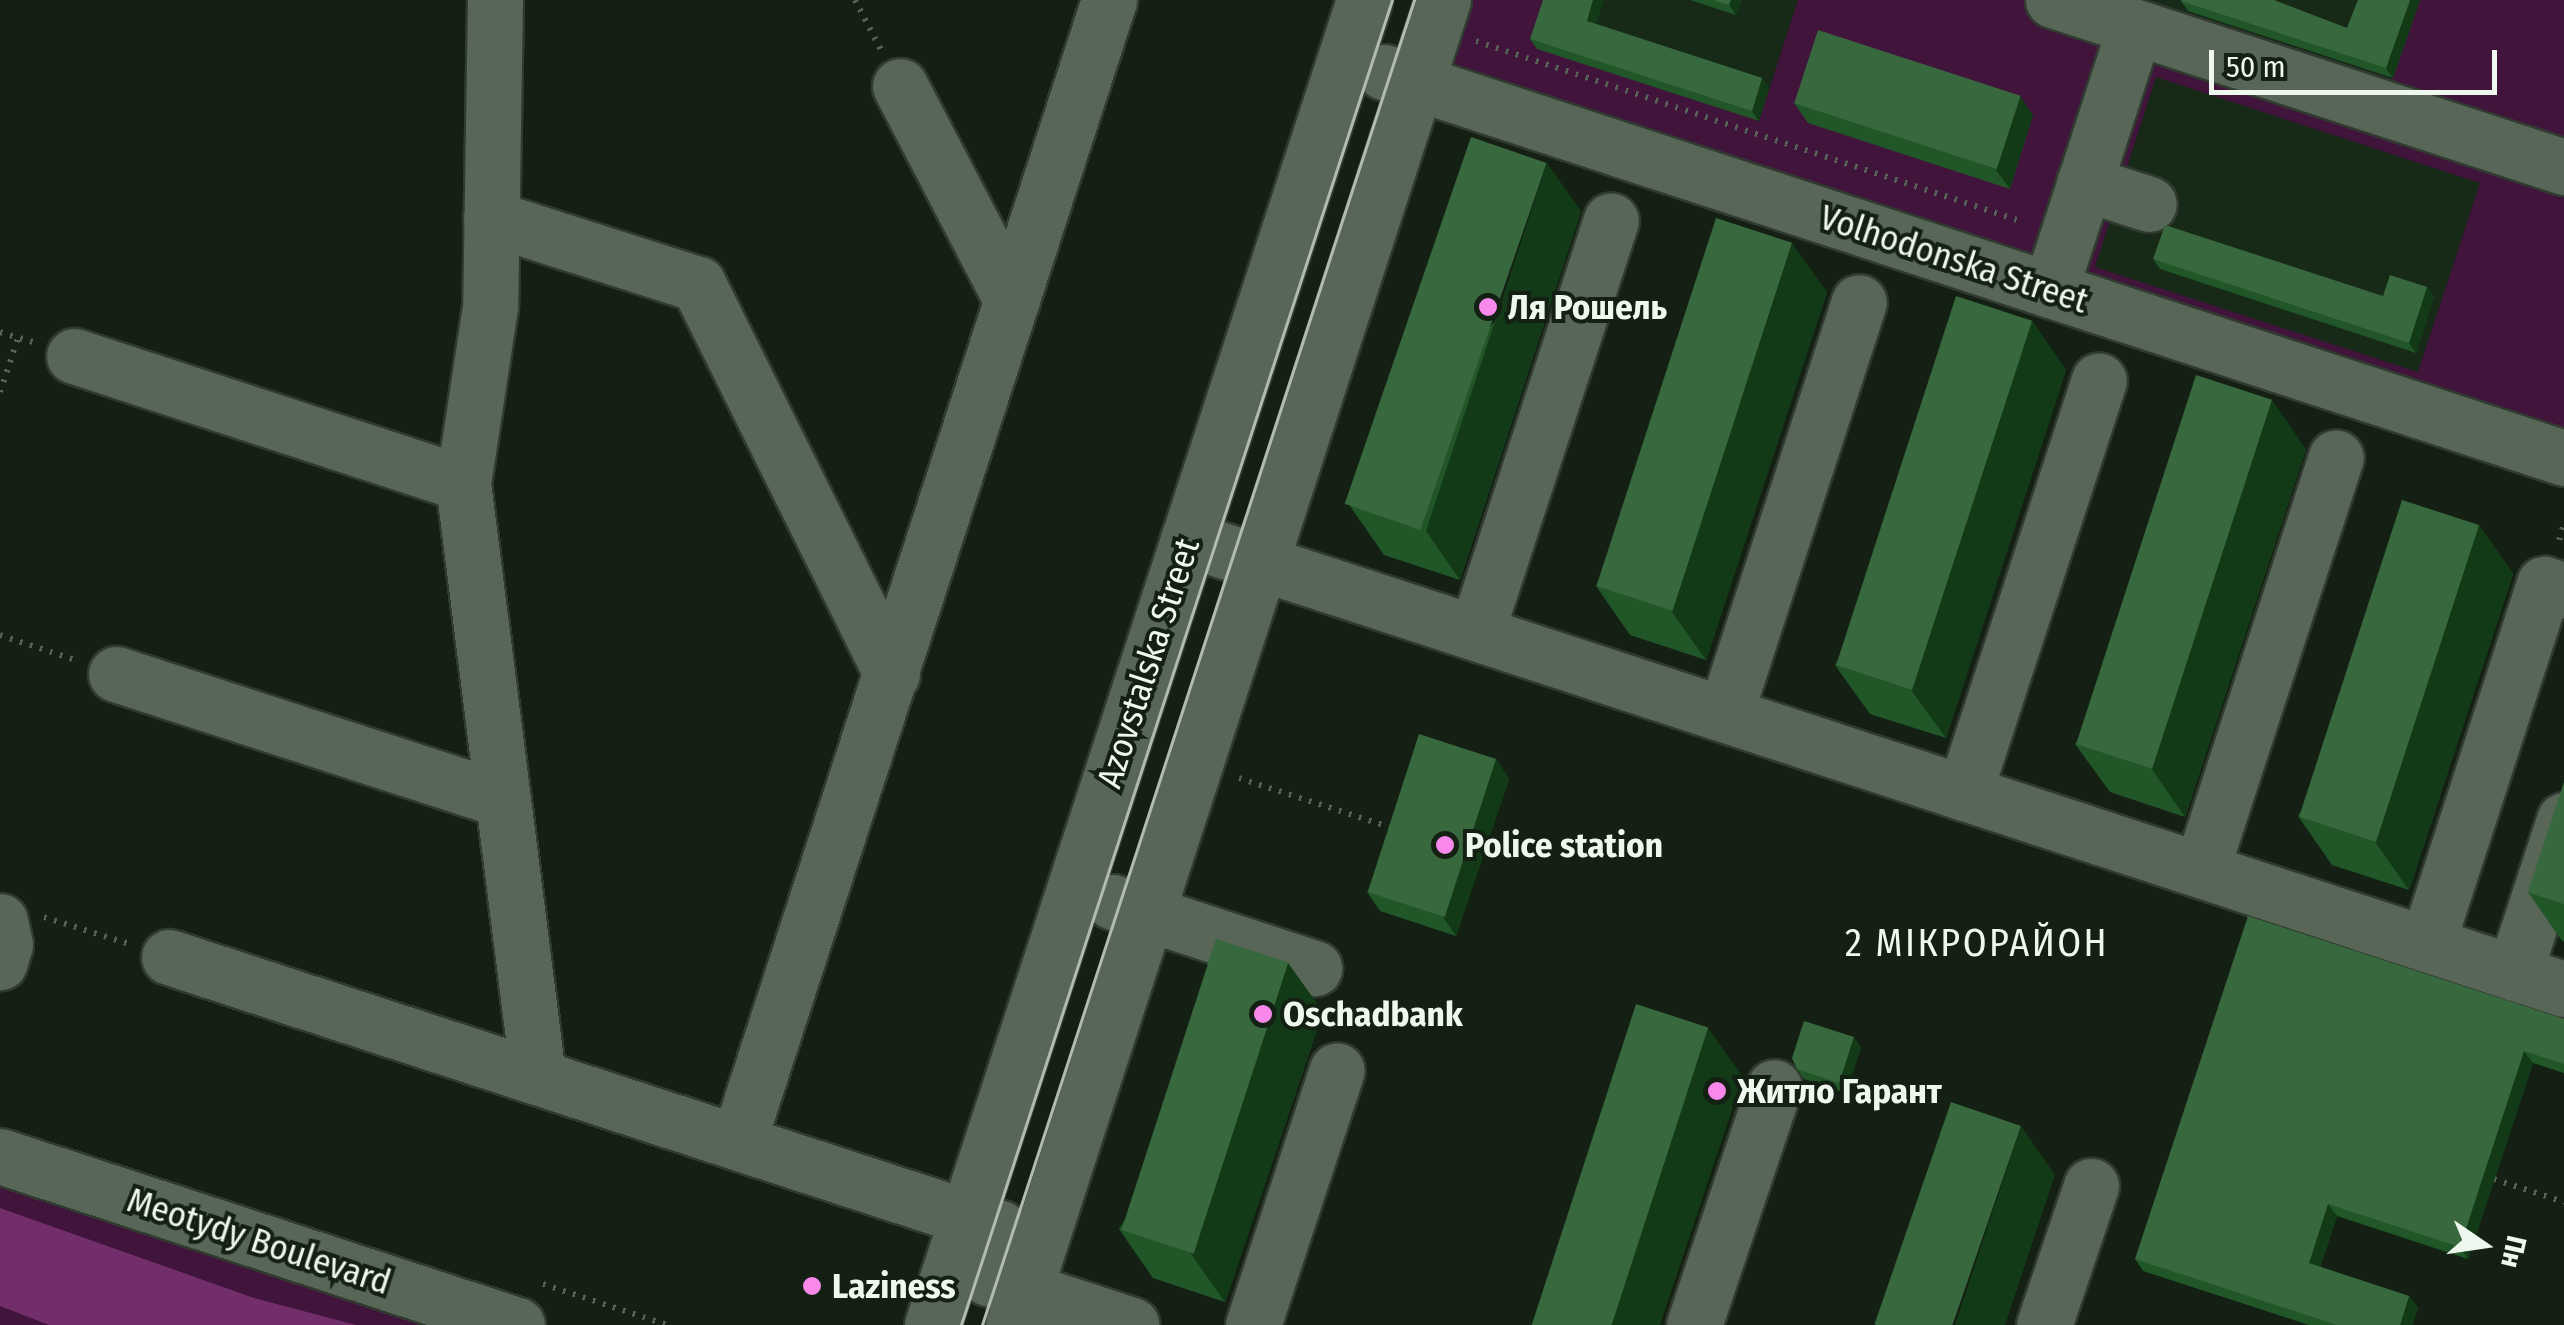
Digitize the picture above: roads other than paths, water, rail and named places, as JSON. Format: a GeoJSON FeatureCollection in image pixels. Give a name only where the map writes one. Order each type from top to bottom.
{"type":"FeatureCollection","features":[{"type":"Feature","properties":{"kind":"street"},"geometry":{"type":"LineString","coordinates":[[495,0],[490,308],[463,483],[538,1077]]}},
{"type":"Feature","properties":{"kind":"street"},"geometry":{"type":"LineString","coordinates":[[738,1142],[1109,0]]}},
{"type":"Feature","properties":{"kind":"street"},"geometry":{"type":"LineString","coordinates":[[2053,0],[2564,167]]}},
{"type":"Feature","properties":{"kind":"street","name":"Volhodonska Street"},"geometry":{"type":"LineString","coordinates":[[1350,17],[1442,40],[2050,290],[2564,458]]}},
{"type":"Feature","properties":{"kind":"street","name":"Azovstalska Street"},"geometry":{"type":"LineString","coordinates":[[932,1325],[1188,539],[1350,17]]}},
{"type":"Feature","properties":{"kind":"street"},"geometry":{"type":"LineString","coordinates":[[2050,290],[2135,27]]}},
{"type":"Feature","properties":{"kind":"street"},"geometry":{"type":"LineString","coordinates":[[1026,1285],[1260,562],[1442,40]]}},
{"type":"Feature","properties":{"kind":"street"},"geometry":{"type":"LineString","coordinates":[[900,86],[1012,301]]}},
{"type":"Feature","properties":{"kind":"street"},"geometry":{"type":"LineString","coordinates":[[2507,148],[2564,120]]}},
{"type":"Feature","properties":{"kind":"street"},"geometry":{"type":"LineString","coordinates":[[2084,183],[2149,204]]}},
{"type":"Feature","properties":{"kind":"street"},"geometry":{"type":"LineString","coordinates":[[491,218],[698,284],[892,674]]}},
{"type":"Feature","properties":{"kind":"street"},"geometry":{"type":"LineString","coordinates":[[1476,633],[1611,221]]}},
{"type":"Feature","properties":{"kind":"street"},"geometry":{"type":"LineString","coordinates":[[1724,714],[1860,302]]}},
{"type":"Feature","properties":{"kind":"street"},"geometry":{"type":"LineString","coordinates":[[74,356],[463,483]]}},
{"type":"Feature","properties":{"kind":"street"},"geometry":{"type":"LineString","coordinates":[[1964,793],[2099,381]]}},
{"type":"Feature","properties":{"kind":"street"},"geometry":{"type":"LineString","coordinates":[[2201,870],[2336,458]]}},
{"type":"Feature","properties":{"kind":"street"},"geometry":{"type":"LineString","coordinates":[[1188,539],[2539,981],[2564,820]]}},
{"type":"Feature","properties":{"kind":"street"},"geometry":{"type":"LineString","coordinates":[[2426,944],[2544,584],[2564,590]]}},
{"type":"Feature","properties":{"kind":"street"},"geometry":{"type":"LineString","coordinates":[[116,674],[503,800]]}},
{"type":"Feature","properties":{"kind":"street"},"geometry":{"type":"LineString","coordinates":[[1074,890],[1314,968]]}},
{"type":"Feature","properties":{"kind":"street"},"geometry":{"type":"LineString","coordinates":[[0,962],[19,918]]}},
{"type":"Feature","properties":{"kind":"street"},"geometry":{"type":"LineString","coordinates":[[169,957],[738,1142],[959,1241],[1026,1285],[1132,1325]]}},
{"type":"Feature","properties":{"kind":"street"},"geometry":{"type":"LineString","coordinates":[[1252,1325],[1337,1070]]}},
{"type":"Feature","properties":{"kind":"street"},"geometry":{"type":"LineString","coordinates":[[1694,1325],[1774,1087]]}},
{"type":"Feature","properties":{"kind":"street","name":"Meotydy Boulevard"},"geometry":{"type":"LineString","coordinates":[[0,1156],[517,1325]]}},
{"type":"Feature","properties":{"kind":"street"},"geometry":{"type":"LineString","coordinates":[[2044,1325],[2090,1186]]}},
{"type":"Feature","properties":{"kind":"tram line"},"geometry":{"type":"LineString","coordinates":[[961,1325],[1392,0]]}},
{"type":"Feature","properties":{"kind":"tram line"},"geometry":{"type":"LineString","coordinates":[[982,1325],[1414,0]]}},
{"type":"Feature","properties":{"kind":"place","name":"Ля Рошель"},"geometry":{"type":"Point","coordinates":[1488,307]}},
{"type":"Feature","properties":{"kind":"place","name":"Police station"},"geometry":{"type":"Point","coordinates":[1445,845]}},
{"type":"Feature","properties":{"kind":"place","name":"Oschadbank"},"geometry":{"type":"Point","coordinates":[1263,1014]}},
{"type":"Feature","properties":{"kind":"place","name":"Житло Гарант"},"geometry":{"type":"Point","coordinates":[1717,1091]}},
{"type":"Feature","properties":{"kind":"place","name":"Laziness"},"geometry":{"type":"Point","coordinates":[812,1286]}},
{"type":"Feature","properties":{"kind":"district","name":"2 МІКРОРАЙОН"},"geometry":{"type":"Point","coordinates":[1977,944]}}]}
